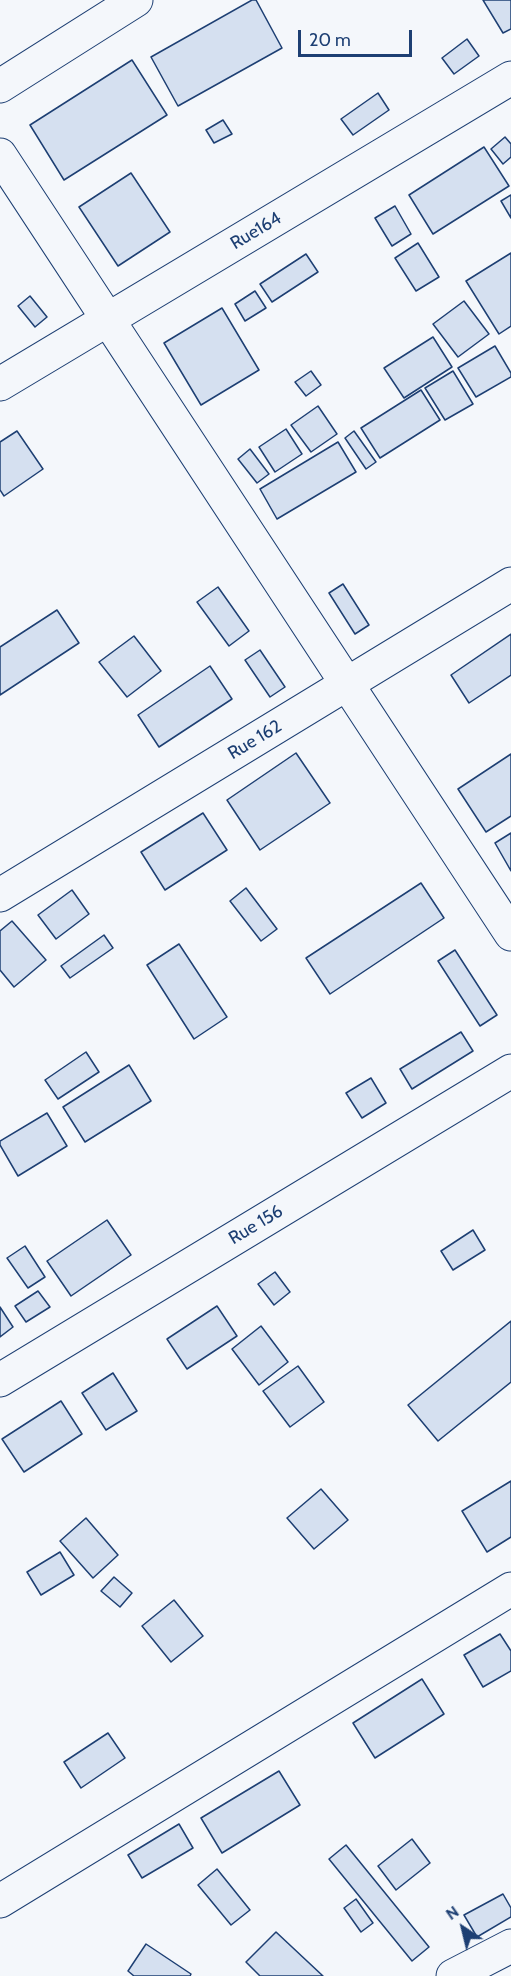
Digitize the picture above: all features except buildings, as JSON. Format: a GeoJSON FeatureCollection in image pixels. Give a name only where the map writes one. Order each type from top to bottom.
{"type":"FeatureCollection","features":[{"type":"Feature","properties":{"kind":"street"},"geometry":{"type":"LineString","coordinates":[[0,86],[136,0]]}},
{"type":"Feature","properties":{"kind":"street","name":"Rue164"},"geometry":{"type":"LineString","coordinates":[[0,384],[511,78]]}},
{"type":"Feature","properties":{"kind":"street"},"geometry":{"type":"LineString","coordinates":[[0,155],[511,934]]}},
{"type":"Feature","properties":{"kind":"street","name":"Rue 162"},"geometry":{"type":"LineString","coordinates":[[0,895],[511,584]]}},
{"type":"Feature","properties":{"kind":"street","name":"Rue 156"},"geometry":{"type":"LineString","coordinates":[[0,1380],[511,1071]]}},
{"type":"Feature","properties":{"kind":"street"},"geometry":{"type":"LineString","coordinates":[[0,1901],[511,1589]]}},
{"type":"Feature","properties":{"kind":"street"},"geometry":{"type":"LineString","coordinates":[[453,1976],[511,1946]]}}]}
